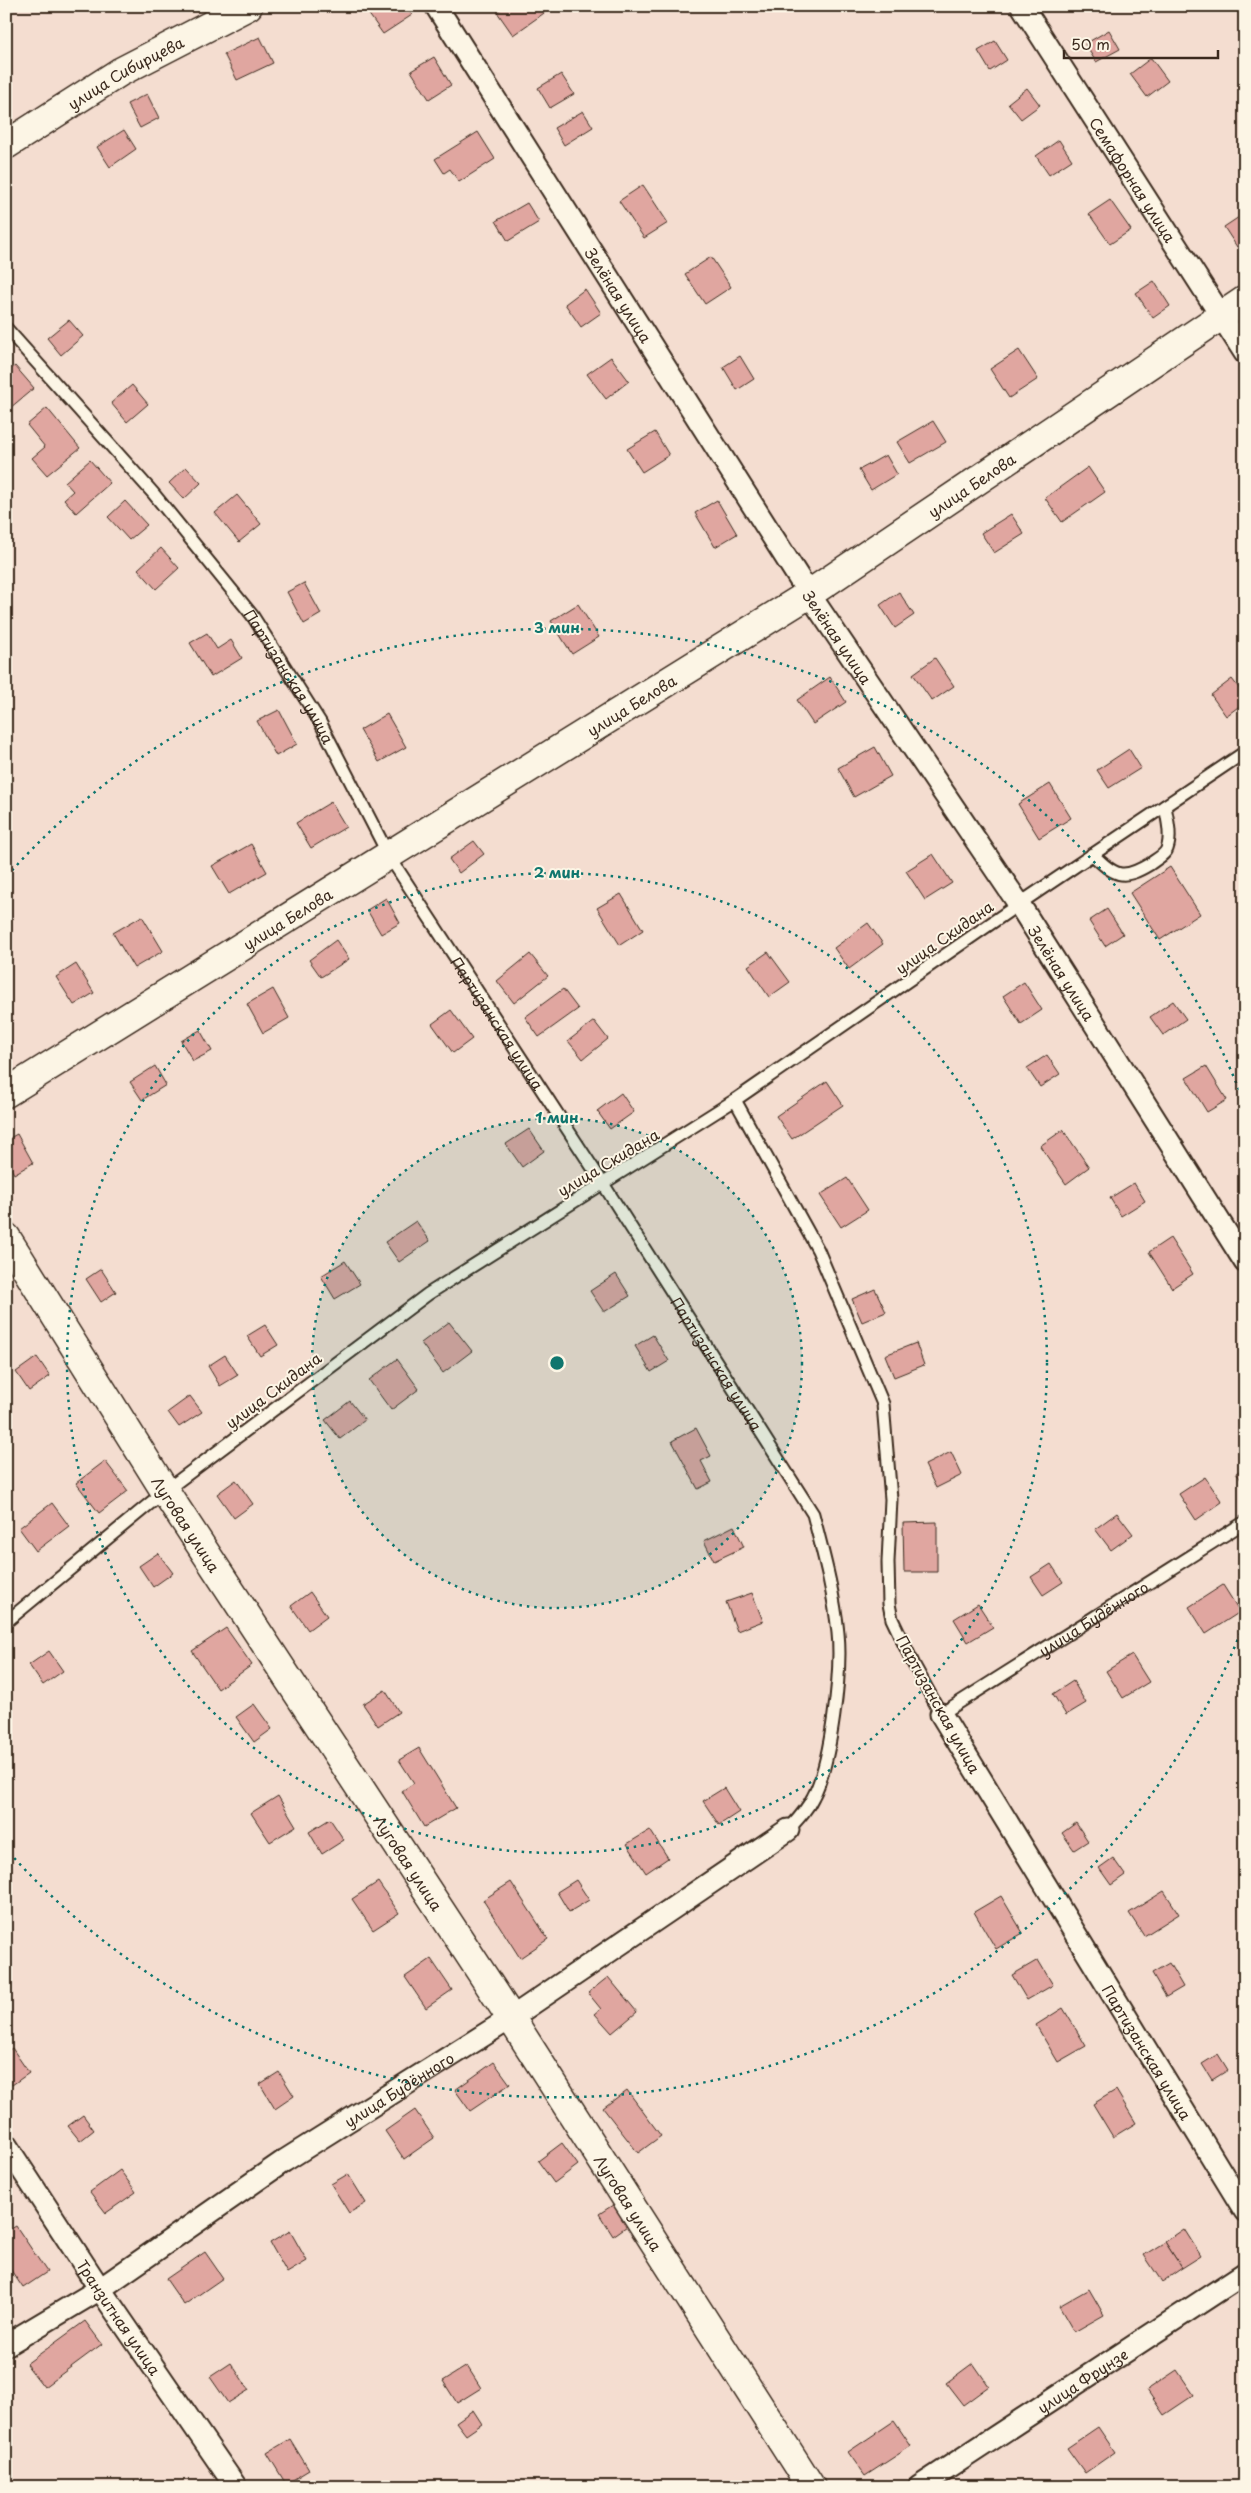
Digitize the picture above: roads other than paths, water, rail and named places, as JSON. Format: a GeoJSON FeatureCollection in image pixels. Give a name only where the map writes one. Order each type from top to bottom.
{"type":"FeatureCollection","features":[{"type":"Feature","properties":{"kind":"street","name":"улица Сибирцева"},"geometry":{"type":"LineString","coordinates":[[6,145],[120,72],[248,6]]}},
{"type":"Feature","properties":{"kind":"street","name":"Зелёная улица"},"geometry":{"type":"LineString","coordinates":[[436,6],[809,594],[1019,904],[1245,1262]]}},
{"type":"Feature","properties":{"kind":"street","name":"Семафорная улица"},"geometry":{"type":"LineString","coordinates":[[1022,6],[1245,353]]}},
{"type":"Feature","properties":{"kind":"street","name":"улица Белова"},"geometry":{"type":"LineString","coordinates":[[6,1092],[809,594],[1245,300]]}},
{"type":"Feature","properties":{"kind":"street","name":"Луговая улица"},"geometry":{"type":"LineString","coordinates":[[6,1237],[165,1491],[511,2018],[811,2487]]}},
{"type":"Feature","properties":{"kind":"street","name":"Партизанская улица"},"geometry":{"type":"LineString","coordinates":[[941,1714],[1245,2211]]}},
{"type":"Feature","properties":{"kind":"street","name":"улица Будённого"},"geometry":{"type":"LineString","coordinates":[[6,2345],[100,2290],[284,2161],[511,2018],[788,1830]]}},
{"type":"Feature","properties":{"kind":"street","name":"Транзитная улица"},"geometry":{"type":"LineString","coordinates":[[6,2145],[100,2290],[236,2487]]}},
{"type":"Feature","properties":{"kind":"street","name":"улица Фрунзе"},"geometry":{"type":"LineString","coordinates":[[919,2487],[1245,2273]]}},
{"type":"Feature","properties":{"kind":"lane","name":"Партизанская улица"},"geometry":{"type":"LineString","coordinates":[[6,328],[153,493],[252,615],[320,722],[389,856],[602,1182],[813,1514],[828,1572],[838,1634],[836,1694],[826,1756],[819,1783],[814,1796],[788,1830]]}},
{"type":"Feature","properties":{"kind":"lane","name":"улица Скидана"},"geometry":{"type":"LineString","coordinates":[[6,1622],[165,1491],[428,1294],[602,1182],[646,1158],[735,1100],[1092,854],[1245,752]]}},
{"type":"Feature","properties":{"kind":"lane"},"geometry":{"type":"LineString","coordinates":[[1092,854],[1118,874],[1134,874],[1167,850],[1169,837],[1165,806]]}},
{"type":"Feature","properties":{"kind":"lane","name":"Партизанская улица"},"geometry":{"type":"LineString","coordinates":[[735,1100],[818,1250],[883,1404],[891,1499],[889,1604],[892,1620],[941,1714]]}},
{"type":"Feature","properties":{"kind":"lane","name":"улица Будённого"},"geometry":{"type":"LineString","coordinates":[[941,1714],[1245,1522]]}}]}
